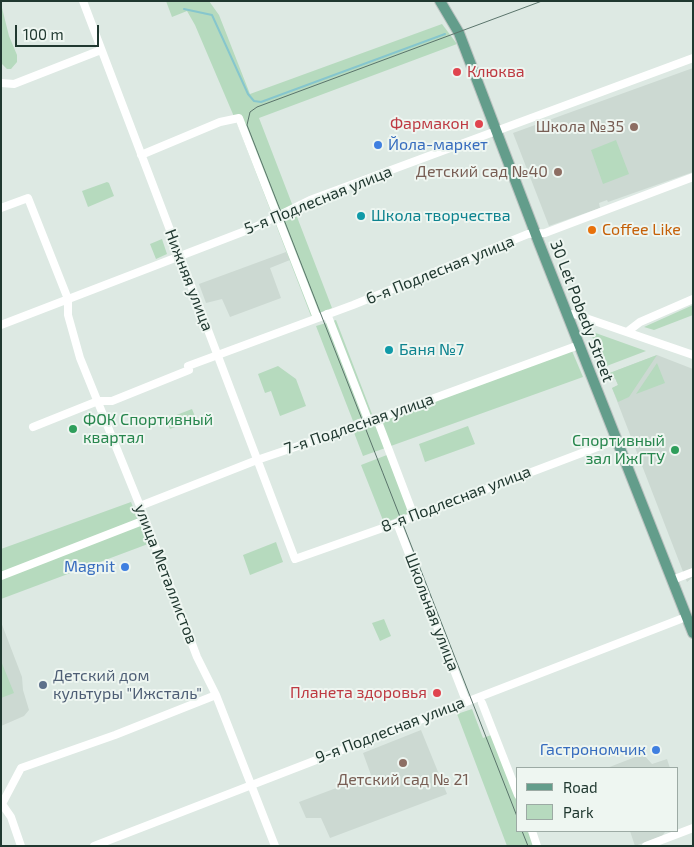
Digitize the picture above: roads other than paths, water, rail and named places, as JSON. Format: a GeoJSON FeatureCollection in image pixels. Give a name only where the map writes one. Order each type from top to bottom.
{"type":"FeatureCollection","features":[{"type":"Feature","properties":{"kind":"main road","name":"30 Let Pobedy Street"},"geometry":{"type":"LineString","coordinates":[[440,1],[459,33],[567,315],[693,633]]}},
{"type":"Feature","properties":{"kind":"street","name":"Нижняя улица"},"geometry":{"type":"LineString","coordinates":[[83,1],[294,559]]}},
{"type":"Feature","properties":{"kind":"street"},"geometry":{"type":"LineString","coordinates":[[1,83],[14,84],[101,50]]}},
{"type":"Feature","properties":{"kind":"street","name":"5-я Подлесная улица"},"geometry":{"type":"LineString","coordinates":[[1,325],[278,217],[310,200],[693,58]]}},
{"type":"Feature","properties":{"kind":"street"},"geometry":{"type":"LineString","coordinates":[[141,155],[220,122],[239,118],[317,318]]}},
{"type":"Feature","properties":{"kind":"street","name":"6-я Подлесная улица"},"geometry":{"type":"LineString","coordinates":[[33,427],[98,401],[112,401],[217,356],[535,232],[545,232],[693,177]]}},
{"type":"Feature","properties":{"kind":"street","name":"улица Металлистов"},"geometry":{"type":"LineString","coordinates":[[1,208],[28,198],[68,299],[68,315],[80,358],[140,506],[196,657],[216,694],[275,846]]}},
{"type":"Feature","properties":{"kind":"street"},"geometry":{"type":"LineString","coordinates":[[627,332],[640,322],[693,299]]}},
{"type":"Feature","properties":{"kind":"street"},"geometry":{"type":"LineString","coordinates":[[327,314],[369,422]]}},
{"type":"Feature","properties":{"kind":"street"},"geometry":{"type":"LineString","coordinates":[[567,315],[574,314],[693,355]]}},
{"type":"Feature","properties":{"kind":"street","name":"7-я Подлесная улица"},"geometry":{"type":"LineString","coordinates":[[140,506],[256,460],[369,422],[579,345]]}},
{"type":"Feature","properties":{"kind":"street"},"geometry":{"type":"LineString","coordinates":[[377,419],[412,511]]}},
{"type":"Feature","properties":{"kind":"street","name":"8-я Подлесная улица"},"geometry":{"type":"LineString","coordinates":[[294,559],[397,523],[616,440]]}},
{"type":"Feature","properties":{"kind":"street"},"geometry":{"type":"LineString","coordinates":[[1,576],[145,520]]}},
{"type":"Feature","properties":{"kind":"street","name":"Школьная улица"},"geometry":{"type":"LineString","coordinates":[[397,523],[466,701]]}},
{"type":"Feature","properties":{"kind":"street"},"geometry":{"type":"LineString","coordinates":[[672,580],[693,572]]}},
{"type":"Feature","properties":{"kind":"street","name":"9-я Подлесная улица"},"geometry":{"type":"LineString","coordinates":[[94,846],[250,784],[686,617]]}},
{"type":"Feature","properties":{"kind":"street"},"geometry":{"type":"LineString","coordinates":[[21,846],[11,817],[2,804],[21,768],[115,735],[216,694]]}},
{"type":"Feature","properties":{"kind":"street"},"geometry":{"type":"LineString","coordinates":[[482,703],[516,790]]}},
{"type":"Feature","properties":{"kind":"street"},"geometry":{"type":"LineString","coordinates":[[646,846],[693,828]]}},
{"type":"Feature","properties":{"kind":"street"},"geometry":{"type":"LineString","coordinates":[[532,832],[537,846]]}},
{"type":"Feature","properties":{"kind":"waterway"},"geometry":{"type":"LineString","coordinates":[[184,9],[212,15],[248,94],[254,101],[261,102],[445,34]]}},
{"type":"Feature","properties":{"kind":"tram line"},"geometry":{"type":"LineString","coordinates":[[516,814],[247,125],[250,112],[257,107],[542,1]]}},
{"type":"Feature","properties":{"kind":"tram line"},"geometry":{"type":"LineString","coordinates":[[522,832],[528,846]]}},
{"type":"Feature","properties":{"kind":"place","name":"Клюква"},"geometry":{"type":"Point","coordinates":[457,72]}},
{"type":"Feature","properties":{"kind":"place","name":"Фармакон"},"geometry":{"type":"Point","coordinates":[479,124]}},
{"type":"Feature","properties":{"kind":"place","name":"Школа №35"},"geometry":{"type":"Point","coordinates":[634,127]}},
{"type":"Feature","properties":{"kind":"place","name":"Йола-маркет"},"geometry":{"type":"Point","coordinates":[378,145]}},
{"type":"Feature","properties":{"kind":"place","name":"Детский сад №40"},"geometry":{"type":"Point","coordinates":[558,172]}},
{"type":"Feature","properties":{"kind":"place","name":"Школа творчества"},"geometry":{"type":"Point","coordinates":[361,216]}},
{"type":"Feature","properties":{"kind":"place","name":"Coffee Like"},"geometry":{"type":"Point","coordinates":[592,230]}},
{"type":"Feature","properties":{"kind":"place","name":"Баня №7"},"geometry":{"type":"Point","coordinates":[389,350]}},
{"type":"Feature","properties":{"kind":"place","name":"ФОК Спортивный квартал"},"geometry":{"type":"Point","coordinates":[73,429]}},
{"type":"Feature","properties":{"kind":"place","name":"Спортивный зал ИжГТУ"},"geometry":{"type":"Point","coordinates":[675,450]}},
{"type":"Feature","properties":{"kind":"place","name":"Magnit"},"geometry":{"type":"Point","coordinates":[125,567]}},
{"type":"Feature","properties":{"kind":"place","name":"Детский дом культуры \"Ижсталь\""},"geometry":{"type":"Point","coordinates":[43,685]}},
{"type":"Feature","properties":{"kind":"place","name":"Планета здоровья"},"geometry":{"type":"Point","coordinates":[437,693]}},
{"type":"Feature","properties":{"kind":"place","name":"Гастрономчик"},"geometry":{"type":"Point","coordinates":[656,750]}},
{"type":"Feature","properties":{"kind":"place","name":"Детский сад № 21"},"geometry":{"type":"Point","coordinates":[403,763]}}]}
